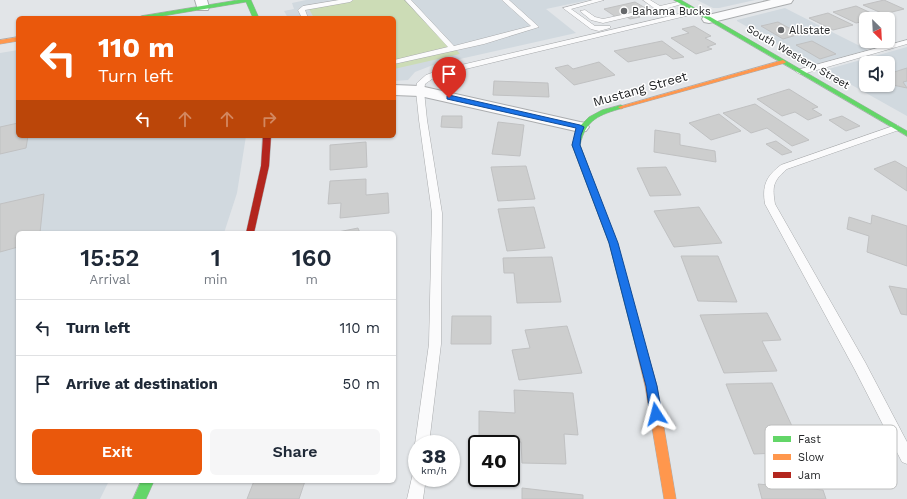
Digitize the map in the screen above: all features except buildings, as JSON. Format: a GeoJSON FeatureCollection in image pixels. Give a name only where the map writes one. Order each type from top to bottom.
{"type":"FeatureCollection","features":[{"type":"Feature","properties":{"kind":"street"},"geometry":{"type":"LineString","coordinates":[[150,16],[202,4],[247,0],[255,16]]}},
{"type":"Feature","properties":{"kind":"street"},"geometry":{"type":"LineString","coordinates":[[708,19],[787,0]]}},
{"type":"Feature","properties":{"kind":"street","name":"South Western Street"},"geometry":{"type":"LineString","coordinates":[[679,1],[907,134]]}},
{"type":"Feature","properties":{"kind":"street"},"geometry":{"type":"LineString","coordinates":[[0,42],[16,39]]}},
{"type":"Feature","properties":{"kind":"street","name":"Mustang Street"},"geometry":{"type":"LineString","coordinates":[[580,127],[588,119],[599,114],[783,62]]}},
{"type":"Feature","properties":{"kind":"street"},"geometry":{"type":"LineString","coordinates":[[396,90],[420,91],[580,127],[576,145],[613,243],[651,386],[670,499]]}},
{"type":"Feature","properties":{"kind":"street"},"geometry":{"type":"LineString","coordinates":[[250,231],[264,166],[267,138]]}},
{"type":"Feature","properties":{"kind":"street"},"geometry":{"type":"LineString","coordinates":[[139,499],[147,483]]}},
{"type":"Feature","properties":{"kind":"lane"},"geometry":{"type":"LineString","coordinates":[[304,16],[300,10],[303,8],[350,0]]}},
{"type":"Feature","properties":{"kind":"lane"},"geometry":{"type":"LineString","coordinates":[[408,0],[453,49]]}},
{"type":"Feature","properties":{"kind":"lane"},"geometry":{"type":"LineString","coordinates":[[396,62],[453,49],[536,27],[505,0]]}},
{"type":"Feature","properties":{"kind":"lane"},"geometry":{"type":"LineString","coordinates":[[601,0],[566,8],[595,29],[666,13],[646,0]]}},
{"type":"Feature","properties":{"kind":"lane"},"geometry":{"type":"LineString","coordinates":[[659,8],[679,1]]}},
{"type":"Feature","properties":{"kind":"lane"},"geometry":{"type":"LineString","coordinates":[[423,435],[436,344],[438,213],[420,91],[421,83],[429,77],[444,72],[696,12]]}},
{"type":"Feature","properties":{"kind":"lane"},"geometry":{"type":"LineString","coordinates":[[800,72],[907,42]]}},
{"type":"Feature","properties":{"kind":"lane"},"geometry":{"type":"LineString","coordinates":[[890,425],[860,366],[770,204],[767,191],[771,177],[784,167],[896,128]]}},
{"type":"Feature","properties":{"kind":"lane"},"geometry":{"type":"LineString","coordinates":[[897,438],[907,457]]}},
{"type":"Feature","properties":{"kind":"lane"},"geometry":{"type":"LineString","coordinates":[[415,499],[417,487]]}},
{"type":"Feature","properties":{"kind":"shaded area"},"geometry":{"type":"Polygon","coordinates":[[[306,0],[589,0],[546,9],[576,33],[433,65],[415,72],[408,80],[396,81],[396,16],[287,16],[284,11],[294,9],[292,3],[306,0]]]}},
{"type":"Feature","properties":{"kind":"shaded area"},"geometry":{"type":"Polygon","coordinates":[[[697,0],[755,0],[713,8],[697,0]]]}},
{"type":"Feature","properties":{"kind":"shaded area"},"geometry":{"type":"Polygon","coordinates":[[[785,8],[859,45],[859,48],[868,50],[814,65],[737,20],[785,8]]]}},
{"type":"Feature","properties":{"kind":"shaded area"},"geometry":{"type":"Polygon","coordinates":[[[907,47],[907,116],[864,92],[895,92],[895,56],[875,56],[907,47]]]}},
{"type":"Feature","properties":{"kind":"shaded area"},"geometry":{"type":"Polygon","coordinates":[[[16,50],[16,138],[246,138],[237,193],[225,231],[16,231],[16,483],[108,483],[100,499],[0,499],[0,53],[16,50]]]}},
{"type":"Feature","properties":{"kind":"shaded area"},"geometry":{"type":"Polygon","coordinates":[[[859,60],[859,89],[825,70],[859,60]]]}},
{"type":"Feature","properties":{"kind":"green space"},"geometry":{"type":"Polygon","coordinates":[[[345,0],[410,0],[460,54],[396,69],[396,16],[313,16],[308,7],[345,0]]]}},
{"type":"Feature","properties":{"kind":"traffic: fast"},"geometry":{"type":"LineString","coordinates":[[153,16],[247,0]]}},
{"type":"Feature","properties":{"kind":"traffic: fast"},"geometry":{"type":"LineString","coordinates":[[248,0],[255,16]]}},
{"type":"Feature","properties":{"kind":"traffic: fast"},"geometry":{"type":"LineString","coordinates":[[677,0],[907,134]]}},
{"type":"Feature","properties":{"kind":"traffic: fast"},"geometry":{"type":"LineString","coordinates":[[621,107],[591,118],[582,128],[576,145],[613,243],[640,344]]}},
{"type":"Feature","properties":{"kind":"traffic: fast"},"geometry":{"type":"LineString","coordinates":[[139,499],[147,483]]}},
{"type":"Feature","properties":{"kind":"traffic: slow"},"geometry":{"type":"LineString","coordinates":[[0,42],[16,39]]}},
{"type":"Feature","properties":{"kind":"traffic: slow"},"geometry":{"type":"LineString","coordinates":[[621,107],[783,62]]}},
{"type":"Feature","properties":{"kind":"traffic: slow"},"geometry":{"type":"LineString","coordinates":[[640,344],[651,386],[670,499]]}},
{"type":"Feature","properties":{"kind":"traffic: jam"},"geometry":{"type":"LineString","coordinates":[[250,231],[265,166],[267,138]]}},
{"type":"Feature","properties":{"kind":"place","name":"Bahama Bucks"},"geometry":{"type":"Point","coordinates":[624,11]}},
{"type":"Feature","properties":{"kind":"place","name":"Allstate"},"geometry":{"type":"Point","coordinates":[781,30]}},
{"type":"Feature","properties":{"kind":"route"},"geometry":{"type":"LineString","coordinates":[[449,98],[580,127],[576,145],[613,243],[651,386],[656,414]]}}]}
